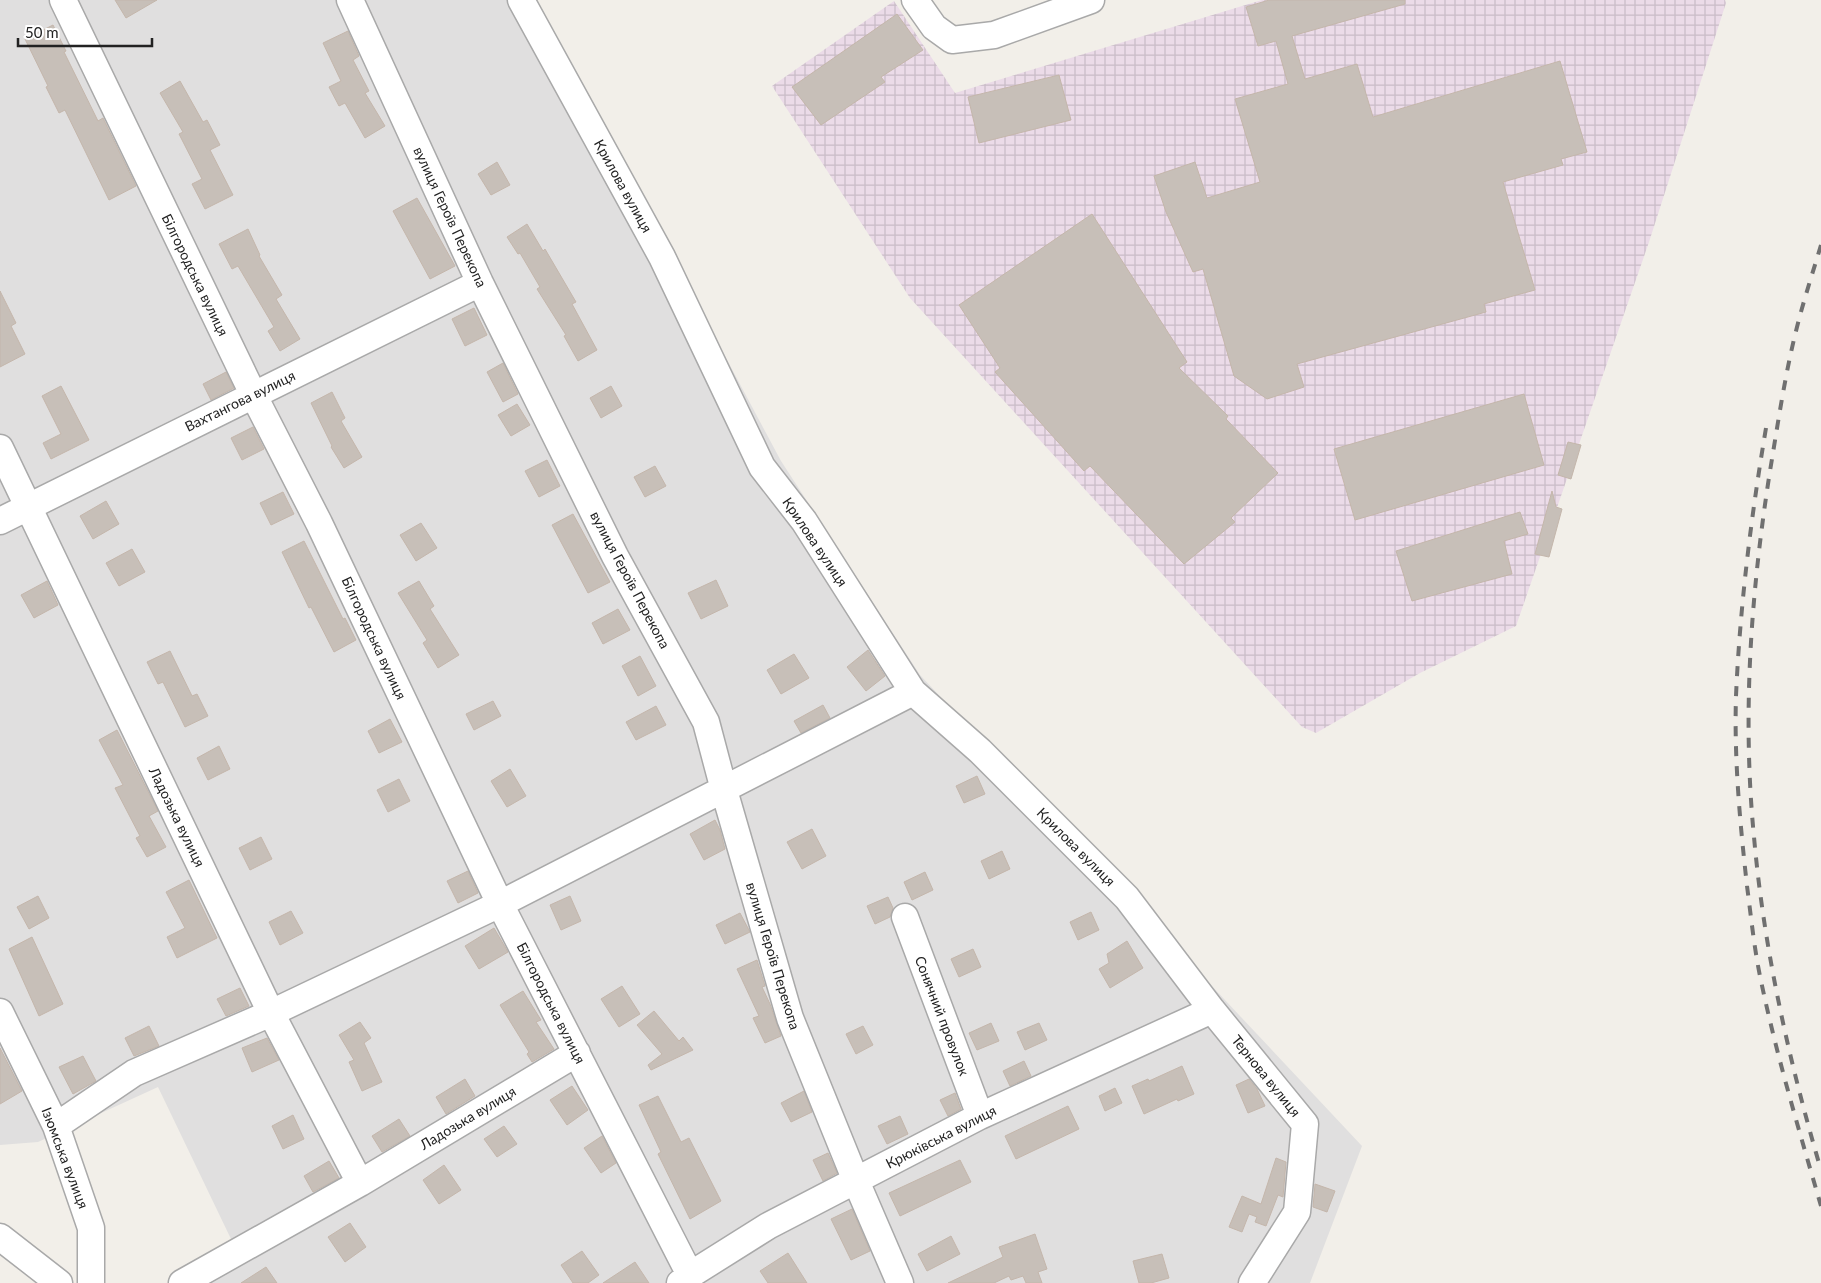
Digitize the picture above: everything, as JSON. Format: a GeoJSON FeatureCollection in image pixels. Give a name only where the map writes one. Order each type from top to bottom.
{"type":"FeatureCollection","features":[{"type":"Feature","properties":{"kind":"street","name":"Білгородська вулиця"},"geometry":{"type":"LineString","coordinates":[[63,0],[253,394],[319,522],[500,904],[577,1053],[685,1279]]}},
{"type":"Feature","properties":{"kind":"street","name":"вулиця Героїв Перекопа"},"geometry":{"type":"LineString","coordinates":[[350,0],[480,283],[616,556],[706,722],[790,1018],[856,1181]]}},
{"type":"Feature","properties":{"kind":"street","name":"Крилова вулиця"},"geometry":{"type":"LineString","coordinates":[[521,0],[662,258],[762,467],[804,521],[913,692],[980,751],[1127,898],[1212,1010]]}},
{"type":"Feature","properties":{"kind":"street"},"geometry":{"type":"LineString","coordinates":[[915,0],[934,27],[952,40],[994,34],[1091,0]]}},
{"type":"Feature","properties":{"kind":"street","name":"Вахтангова вулиця"},"geometry":{"type":"LineString","coordinates":[[0,520],[28,508],[253,394],[480,283]]}},
{"type":"Feature","properties":{"kind":"street","name":"Ладозька вулиця"},"geometry":{"type":"LineString","coordinates":[[0,448],[271,1013],[360,1183]]}},
{"type":"Feature","properties":{"kind":"street"},"geometry":{"type":"LineString","coordinates":[[56,1126],[134,1073],[271,1013],[500,904],[913,692]]}},
{"type":"Feature","properties":{"kind":"street","name":"Сонячний провулок"},"geometry":{"type":"LineString","coordinates":[[905,917],[980,1116]]}},
{"type":"Feature","properties":{"kind":"street","name":"Крюківська вулиця"},"geometry":{"type":"LineString","coordinates":[[685,1279],[768,1226],[980,1116],[1212,1010]]}},
{"type":"Feature","properties":{"kind":"street","name":"Тернова вулиця"},"geometry":{"type":"LineString","coordinates":[[1212,1010],[1305,1124],[1297,1212],[1252,1283]]}},
{"type":"Feature","properties":{"kind":"street","name":"Ізюмська вулиця"},"geometry":{"type":"LineString","coordinates":[[0,1012],[56,1126],[91,1228],[91,1283]]}},
{"type":"Feature","properties":{"kind":"street","name":"Ладозька вулиця"},"geometry":{"type":"LineString","coordinates":[[182,1283],[360,1183],[577,1053]]}},
{"type":"Feature","properties":{"kind":"street"},"geometry":{"type":"LineString","coordinates":[[856,1181],[900,1283]]}},
{"type":"Feature","properties":{"kind":"street"},"geometry":{"type":"LineString","coordinates":[[0,1237],[58,1283]]}},
{"type":"Feature","properties":{"kind":"shaded area"},"geometry":{"type":"Polygon","coordinates":[[[0,0],[535,0],[781,461],[920,675],[1362,1146],[1310,1283],[204,1283],[243,1264],[158,1087],[38,1142],[0,1145],[0,0]]]}},
{"type":"Feature","properties":{"kind":"shaded area"},"geometry":{"type":"Polygon","coordinates":[[[1262,0],[1725,0],[1726,3],[1649,242],[1516,626],[1420,673],[1316,733],[1302,727],[910,298],[772,86],[894,1],[955,93],[1262,0]]]}},
{"type":"Feature","properties":{"kind":"building"},"geometry":{"type":"Polygon","coordinates":[[[115,0],[157,0],[126,18],[115,0]]]}},
{"type":"Feature","properties":{"kind":"building"},"geometry":{"type":"Polygon","coordinates":[[[1269,0],[1405,0],[1405,4],[1292,36],[1305,79],[1357,64],[1373,117],[1560,61],[1587,152],[1561,159],[1563,165],[1503,182],[1535,290],[1484,304],[1486,312],[1297,364],[1304,387],[1267,399],[1234,376],[1203,269],[1193,272],[1166,212],[1154,176],[1195,162],[1207,198],[1260,182],[1235,99],[1288,84],[1276,41],[1258,46],[1246,7],[1269,0]]]}},
{"type":"Feature","properties":{"kind":"building"},"geometry":{"type":"Polygon","coordinates":[[[897,14],[923,50],[881,77],[885,82],[821,125],[792,87],[897,14]]]}},
{"type":"Feature","properties":{"kind":"building"},"geometry":{"type":"Polygon","coordinates":[[[53,25],[98,121],[103,118],[136,186],[109,200],[65,110],[59,113],[25,39],[53,25]]]}},
{"type":"Feature","properties":{"kind":"building"},"geometry":{"type":"Polygon","coordinates":[[[348,31],[359,56],[353,60],[369,91],[365,93],[385,126],[365,138],[345,103],[339,106],[329,87],[341,81],[323,43],[348,31]]]}},
{"type":"Feature","properties":{"kind":"building"},"geometry":{"type":"Polygon","coordinates":[[[1059,75],[1071,120],[979,143],[968,97],[1059,75]]]}},
{"type":"Feature","properties":{"kind":"building"},"geometry":{"type":"Polygon","coordinates":[[[180,81],[203,122],[207,120],[220,145],[210,150],[233,195],[205,209],[192,184],[202,179],[179,134],[183,132],[160,93],[180,81]]]}},
{"type":"Feature","properties":{"kind":"building"},"geometry":{"type":"Polygon","coordinates":[[[497,162],[510,185],[491,195],[478,174],[497,162]]]}},
{"type":"Feature","properties":{"kind":"building"},"geometry":{"type":"Polygon","coordinates":[[[417,198],[455,266],[430,279],[393,211],[417,198]]]}},
{"type":"Feature","properties":{"kind":"building"},"geometry":{"type":"Polygon","coordinates":[[[1092,214],[1187,362],[1179,368],[1228,416],[1226,419],[1278,473],[1231,518],[1235,522],[1184,564],[1090,466],[1084,471],[995,372],[1000,368],[959,305],[1092,214]]]}},
{"type":"Feature","properties":{"kind":"building"},"geometry":{"type":"Polygon","coordinates":[[[527,224],[543,251],[545,249],[576,302],[572,304],[597,350],[578,361],[564,336],[566,335],[537,289],[540,287],[520,253],[518,254],[507,237],[527,224]]]}},
{"type":"Feature","properties":{"kind":"building"},"geometry":{"type":"Polygon","coordinates":[[[248,229],[259,256],[282,295],[276,299],[300,339],[280,351],[268,331],[274,327],[238,266],[232,269],[219,244],[248,229]]]}},
{"type":"Feature","properties":{"kind":"building"},"geometry":{"type":"Polygon","coordinates":[[[0,291],[16,323],[11,326],[25,354],[0,367],[0,291]]]}},
{"type":"Feature","properties":{"kind":"building"},"geometry":{"type":"Polygon","coordinates":[[[474,308],[487,335],[465,346],[452,319],[474,308]]]}},
{"type":"Feature","properties":{"kind":"building"},"geometry":{"type":"Polygon","coordinates":[[[503,363],[518,394],[503,402],[487,372],[503,363]]]}},
{"type":"Feature","properties":{"kind":"building"},"geometry":{"type":"Polygon","coordinates":[[[226,372],[234,388],[211,400],[203,384],[226,372]]]}},
{"type":"Feature","properties":{"kind":"building"},"geometry":{"type":"Polygon","coordinates":[[[61,386],[89,440],[51,459],[43,443],[61,434],[42,396],[61,386]]]}},
{"type":"Feature","properties":{"kind":"building"},"geometry":{"type":"Polygon","coordinates":[[[611,386],[622,406],[601,418],[590,398],[611,386]]]}},
{"type":"Feature","properties":{"kind":"building"},"geometry":{"type":"Polygon","coordinates":[[[332,392],[345,418],[341,421],[362,457],[344,468],[331,447],[311,403],[332,392]]]}},
{"type":"Feature","properties":{"kind":"building"},"geometry":{"type":"Polygon","coordinates":[[[1524,394],[1544,465],[1355,520],[1334,449],[1524,394]]]}},
{"type":"Feature","properties":{"kind":"building"},"geometry":{"type":"Polygon","coordinates":[[[517,404],[530,425],[511,436],[498,415],[517,404]]]}},
{"type":"Feature","properties":{"kind":"building"},"geometry":{"type":"Polygon","coordinates":[[[253,427],[264,449],[242,460],[231,438],[253,427]]]}},
{"type":"Feature","properties":{"kind":"building"},"geometry":{"type":"Polygon","coordinates":[[[1568,442],[1581,445],[1571,479],[1558,475],[1568,442]]]}},
{"type":"Feature","properties":{"kind":"building"},"geometry":{"type":"Polygon","coordinates":[[[547,460],[560,486],[539,497],[525,471],[547,460]]]}},
{"type":"Feature","properties":{"kind":"building"},"geometry":{"type":"Polygon","coordinates":[[[655,466],[666,486],[645,497],[634,477],[655,466]]]}},
{"type":"Feature","properties":{"kind":"building"},"geometry":{"type":"Polygon","coordinates":[[[1552,491],[1556,507],[1562,509],[1549,557],[1535,554],[1552,491]]]}},
{"type":"Feature","properties":{"kind":"building"},"geometry":{"type":"Polygon","coordinates":[[[283,492],[294,514],[271,525],[260,503],[283,492]]]}},
{"type":"Feature","properties":{"kind":"building"},"geometry":{"type":"Polygon","coordinates":[[[106,501],[119,524],[93,539],[80,516],[106,501]]]}},
{"type":"Feature","properties":{"kind":"building"},"geometry":{"type":"Polygon","coordinates":[[[1520,512],[1528,534],[1504,541],[1512,574],[1412,601],[1396,551],[1520,512]]]}},
{"type":"Feature","properties":{"kind":"building"},"geometry":{"type":"Polygon","coordinates":[[[573,514],[610,582],[588,593],[552,525],[573,514]]]}},
{"type":"Feature","properties":{"kind":"building"},"geometry":{"type":"Polygon","coordinates":[[[421,523],[437,548],[416,561],[400,535],[421,523]]]}},
{"type":"Feature","properties":{"kind":"building"},"geometry":{"type":"Polygon","coordinates":[[[304,541],[343,619],[345,618],[356,640],[334,652],[311,607],[309,608],[282,552],[304,541]]]}},
{"type":"Feature","properties":{"kind":"building"},"geometry":{"type":"Polygon","coordinates":[[[132,549],[145,572],[119,586],[106,563],[132,549]]]}},
{"type":"Feature","properties":{"kind":"building"},"geometry":{"type":"Polygon","coordinates":[[[716,580],[728,606],[701,619],[688,593],[716,580]]]}},
{"type":"Feature","properties":{"kind":"building"},"geometry":{"type":"Polygon","coordinates":[[[47,581],[58,605],[34,618],[21,595],[47,581]]]}},
{"type":"Feature","properties":{"kind":"building"},"geometry":{"type":"Polygon","coordinates":[[[419,581],[434,606],[430,609],[459,655],[438,668],[423,643],[427,640],[398,593],[419,581]]]}},
{"type":"Feature","properties":{"kind":"building"},"geometry":{"type":"Polygon","coordinates":[[[618,609],[630,630],[603,644],[592,623],[618,609]]]}},
{"type":"Feature","properties":{"kind":"building"},"geometry":{"type":"Polygon","coordinates":[[[868,650],[885,676],[866,691],[847,667],[868,650]]]}},
{"type":"Feature","properties":{"kind":"building"},"geometry":{"type":"Polygon","coordinates":[[[170,651],[192,696],[197,694],[208,716],[185,727],[163,682],[158,684],[147,662],[170,651]]]}},
{"type":"Feature","properties":{"kind":"building"},"geometry":{"type":"Polygon","coordinates":[[[794,654],[809,678],[781,694],[767,670],[794,654]]]}},
{"type":"Feature","properties":{"kind":"building"},"geometry":{"type":"Polygon","coordinates":[[[640,656],[656,686],[638,696],[622,666],[640,656]]]}},
{"type":"Feature","properties":{"kind":"building"},"geometry":{"type":"Polygon","coordinates":[[[493,701],[501,716],[474,730],[466,714],[493,701]]]}},
{"type":"Feature","properties":{"kind":"building"},"geometry":{"type":"Polygon","coordinates":[[[823,705],[830,718],[801,733],[794,721],[823,705]]]}},
{"type":"Feature","properties":{"kind":"building"},"geometry":{"type":"Polygon","coordinates":[[[656,706],[666,725],[636,740],[626,722],[656,706]]]}},
{"type":"Feature","properties":{"kind":"building"},"geometry":{"type":"Polygon","coordinates":[[[390,719],[402,742],[379,753],[368,731],[390,719]]]}},
{"type":"Feature","properties":{"kind":"building"},"geometry":{"type":"Polygon","coordinates":[[[117,730],[158,811],[149,816],[166,847],[147,857],[136,838],[140,836],[115,788],[123,785],[99,740],[117,730]]]}},
{"type":"Feature","properties":{"kind":"building"},"geometry":{"type":"Polygon","coordinates":[[[219,746],[230,769],[208,780],[197,758],[219,746]]]}},
{"type":"Feature","properties":{"kind":"building"},"geometry":{"type":"Polygon","coordinates":[[[510,769],[526,796],[507,807],[491,781],[510,769]]]}},
{"type":"Feature","properties":{"kind":"building"},"geometry":{"type":"Polygon","coordinates":[[[977,776],[985,794],[964,803],[956,786],[977,776]]]}},
{"type":"Feature","properties":{"kind":"building"},"geometry":{"type":"Polygon","coordinates":[[[399,779],[410,801],[388,812],[377,790],[399,779]]]}},
{"type":"Feature","properties":{"kind":"building"},"geometry":{"type":"Polygon","coordinates":[[[715,820],[725,849],[704,860],[690,834],[715,820]]]}},
{"type":"Feature","properties":{"kind":"building"},"geometry":{"type":"Polygon","coordinates":[[[812,829],[826,856],[802,869],[787,842],[812,829]]]}},
{"type":"Feature","properties":{"kind":"building"},"geometry":{"type":"Polygon","coordinates":[[[261,837],[272,859],[250,870],[239,848],[261,837]]]}},
{"type":"Feature","properties":{"kind":"building"},"geometry":{"type":"Polygon","coordinates":[[[1002,851],[1010,869],[989,879],[981,861],[1002,851]]]}},
{"type":"Feature","properties":{"kind":"building"},"geometry":{"type":"Polygon","coordinates":[[[468,871],[478,893],[458,903],[447,881],[468,871]]]}},
{"type":"Feature","properties":{"kind":"building"},"geometry":{"type":"Polygon","coordinates":[[[925,872],[933,890],[912,900],[904,882],[925,872]]]}},
{"type":"Feature","properties":{"kind":"building"},"geometry":{"type":"Polygon","coordinates":[[[189,880],[217,938],[177,958],[167,937],[185,928],[166,892],[189,880]]]}},
{"type":"Feature","properties":{"kind":"building"},"geometry":{"type":"Polygon","coordinates":[[[38,896],[49,918],[29,929],[17,907],[38,896]]]}},
{"type":"Feature","properties":{"kind":"building"},"geometry":{"type":"Polygon","coordinates":[[[570,896],[581,921],[561,930],[550,905],[570,896]]]}},
{"type":"Feature","properties":{"kind":"building"},"geometry":{"type":"Polygon","coordinates":[[[888,897],[893,908],[890,917],[875,924],[867,906],[888,897]]]}},
{"type":"Feature","properties":{"kind":"building"},"geometry":{"type":"Polygon","coordinates":[[[291,911],[303,933],[280,945],[269,922],[291,911]]]}},
{"type":"Feature","properties":{"kind":"building"},"geometry":{"type":"Polygon","coordinates":[[[1091,912],[1099,930],[1078,940],[1070,922],[1091,912]]]}},
{"type":"Feature","properties":{"kind":"building"},"geometry":{"type":"Polygon","coordinates":[[[740,913],[750,932],[725,944],[716,925],[740,913]]]}},
{"type":"Feature","properties":{"kind":"building"},"geometry":{"type":"Polygon","coordinates":[[[494,928],[508,952],[479,969],[465,946],[494,928]]]}},
{"type":"Feature","properties":{"kind":"building"},"geometry":{"type":"Polygon","coordinates":[[[32,937],[63,1004],[39,1016],[9,949],[32,937]]]}},
{"type":"Feature","properties":{"kind":"building"},"geometry":{"type":"Polygon","coordinates":[[[1127,941],[1143,968],[1110,988],[1099,969],[1109,963],[1107,954],[1127,941]]]}},
{"type":"Feature","properties":{"kind":"building"},"geometry":{"type":"Polygon","coordinates":[[[973,949],[981,967],[959,977],[951,959],[973,949]]]}},
{"type":"Feature","properties":{"kind":"building"},"geometry":{"type":"Polygon","coordinates":[[[757,960],[765,986],[762,987],[781,1036],[765,1043],[753,1018],[759,1016],[737,969],[757,960]]]}},
{"type":"Feature","properties":{"kind":"building"},"geometry":{"type":"Polygon","coordinates":[[[622,986],[640,1014],[619,1027],[601,999],[622,986]]]}},
{"type":"Feature","properties":{"kind":"building"},"geometry":{"type":"Polygon","coordinates":[[[240,988],[249,1006],[226,1016],[217,999],[240,988]]]}},
{"type":"Feature","properties":{"kind":"building"},"geometry":{"type":"Polygon","coordinates":[[[523,991],[541,1020],[536,1022],[554,1049],[532,1062],[527,1054],[529,1052],[500,1005],[523,991]]]}},
{"type":"Feature","properties":{"kind":"building"},"geometry":{"type":"Polygon","coordinates":[[[654,1011],[679,1041],[683,1037],[693,1050],[651,1070],[648,1065],[662,1054],[637,1025],[654,1011]]]}},
{"type":"Feature","properties":{"kind":"building"},"geometry":{"type":"Polygon","coordinates":[[[360,1022],[371,1038],[364,1043],[382,1082],[362,1091],[349,1062],[354,1060],[339,1035],[360,1022]]]}},
{"type":"Feature","properties":{"kind":"building"},"geometry":{"type":"Polygon","coordinates":[[[991,1023],[999,1041],[977,1050],[969,1033],[991,1023]]]}},
{"type":"Feature","properties":{"kind":"building"},"geometry":{"type":"Polygon","coordinates":[[[1039,1023],[1047,1040],[1025,1050],[1017,1032],[1039,1023]]]}},
{"type":"Feature","properties":{"kind":"building"},"geometry":{"type":"Polygon","coordinates":[[[149,1026],[159,1046],[134,1056],[125,1038],[149,1026]]]}},
{"type":"Feature","properties":{"kind":"building"},"geometry":{"type":"Polygon","coordinates":[[[863,1026],[873,1045],[856,1054],[846,1034],[863,1026]]]}},
{"type":"Feature","properties":{"kind":"building"},"geometry":{"type":"Polygon","coordinates":[[[267,1038],[279,1060],[252,1072],[242,1048],[267,1038]]]}},
{"type":"Feature","properties":{"kind":"building"},"geometry":{"type":"Polygon","coordinates":[[[0,1048],[22,1091],[0,1104],[0,1048]]]}},
{"type":"Feature","properties":{"kind":"building"},"geometry":{"type":"Polygon","coordinates":[[[83,1056],[96,1081],[73,1094],[59,1067],[83,1056]]]}},
{"type":"Feature","properties":{"kind":"building"},"geometry":{"type":"Polygon","coordinates":[[[1024,1061],[1031,1076],[1010,1086],[1003,1071],[1024,1061]]]}},
{"type":"Feature","properties":{"kind":"building"},"geometry":{"type":"Polygon","coordinates":[[[1182,1066],[1194,1094],[1178,1101],[1177,1099],[1144,1114],[1132,1086],[1148,1079],[1149,1081],[1182,1066]]]}},
{"type":"Feature","properties":{"kind":"building"},"geometry":{"type":"Polygon","coordinates":[[[465,1079],[475,1096],[446,1114],[436,1097],[465,1079]]]}},
{"type":"Feature","properties":{"kind":"building"},"geometry":{"type":"Polygon","coordinates":[[[1249,1079],[1257,1089],[1265,1106],[1248,1113],[1236,1085],[1249,1079]]]}},
{"type":"Feature","properties":{"kind":"building"},"geometry":{"type":"Polygon","coordinates":[[[572,1086],[588,1110],[567,1125],[550,1100],[572,1086]]]}},
{"type":"Feature","properties":{"kind":"building"},"geometry":{"type":"Polygon","coordinates":[[[1115,1088],[1122,1103],[1105,1111],[1099,1096],[1115,1088]]]}},
{"type":"Feature","properties":{"kind":"building"},"geometry":{"type":"Polygon","coordinates":[[[804,1091],[812,1112],[791,1122],[781,1103],[804,1091]]]}},
{"type":"Feature","properties":{"kind":"building"},"geometry":{"type":"Polygon","coordinates":[[[955,1093],[961,1109],[948,1116],[940,1100],[955,1093]]]}},
{"type":"Feature","properties":{"kind":"building"},"geometry":{"type":"Polygon","coordinates":[[[658,1096],[681,1142],[689,1138],[721,1201],[690,1219],[658,1154],[661,1152],[639,1105],[658,1096]]]}},
{"type":"Feature","properties":{"kind":"building"},"geometry":{"type":"Polygon","coordinates":[[[1068,1106],[1079,1129],[1016,1159],[1005,1136],[1068,1106]]]}},
{"type":"Feature","properties":{"kind":"building"},"geometry":{"type":"Polygon","coordinates":[[[293,1115],[304,1139],[283,1149],[272,1126],[293,1115]]]}},
{"type":"Feature","properties":{"kind":"building"},"geometry":{"type":"Polygon","coordinates":[[[900,1116],[908,1134],[887,1144],[878,1126],[900,1116]]]}},
{"type":"Feature","properties":{"kind":"building"},"geometry":{"type":"Polygon","coordinates":[[[399,1119],[410,1136],[382,1152],[372,1136],[399,1119]]]}},
{"type":"Feature","properties":{"kind":"building"},"geometry":{"type":"Polygon","coordinates":[[[504,1126],[517,1144],[497,1157],[484,1139],[504,1126]]]}},
{"type":"Feature","properties":{"kind":"building"},"geometry":{"type":"Polygon","coordinates":[[[602,1136],[616,1163],[601,1173],[584,1148],[602,1136]]]}},
{"type":"Feature","properties":{"kind":"building"},"geometry":{"type":"Polygon","coordinates":[[[828,1153],[837,1173],[823,1181],[813,1160],[828,1153]]]}},
{"type":"Feature","properties":{"kind":"building"},"geometry":{"type":"Polygon","coordinates":[[[1276,1158],[1286,1162],[1283,1197],[1278,1195],[1266,1226],[1255,1222],[1257,1217],[1249,1214],[1242,1232],[1229,1227],[1242,1196],[1261,1204],[1276,1158]]]}},
{"type":"Feature","properties":{"kind":"building"},"geometry":{"type":"Polygon","coordinates":[[[960,1160],[971,1182],[900,1216],[889,1193],[960,1160]]]}},
{"type":"Feature","properties":{"kind":"building"},"geometry":{"type":"Polygon","coordinates":[[[329,1161],[339,1178],[313,1192],[304,1176],[329,1161]]]}},
{"type":"Feature","properties":{"kind":"building"},"geometry":{"type":"Polygon","coordinates":[[[444,1165],[461,1190],[439,1204],[423,1180],[444,1165]]]}},
{"type":"Feature","properties":{"kind":"building"},"geometry":{"type":"Polygon","coordinates":[[[1315,1184],[1335,1191],[1327,1212],[1313,1207],[1315,1184]]]}},
{"type":"Feature","properties":{"kind":"building"},"geometry":{"type":"Polygon","coordinates":[[[852,1209],[870,1251],[851,1260],[831,1219],[852,1209]]]}},
{"type":"Feature","properties":{"kind":"building"},"geometry":{"type":"Polygon","coordinates":[[[350,1223],[366,1247],[345,1262],[328,1237],[350,1223]]]}},
{"type":"Feature","properties":{"kind":"building"},"geometry":{"type":"Polygon","coordinates":[[[1035,1234],[1047,1269],[1038,1272],[1042,1283],[1026,1283],[1023,1276],[1011,1280],[1009,1276],[994,1283],[948,1283],[1003,1257],[999,1247],[1035,1234]]]}},
{"type":"Feature","properties":{"kind":"building"},"geometry":{"type":"Polygon","coordinates":[[[951,1236],[960,1254],[927,1271],[918,1254],[951,1236]]]}},
{"type":"Feature","properties":{"kind":"building"},"geometry":{"type":"Polygon","coordinates":[[[582,1251],[599,1275],[588,1283],[573,1283],[561,1265],[582,1251]]]}},
{"type":"Feature","properties":{"kind":"building"},"geometry":{"type":"Polygon","coordinates":[[[788,1253],[807,1283],[768,1283],[760,1271],[788,1253]]]}},
{"type":"Feature","properties":{"kind":"building"},"geometry":{"type":"Polygon","coordinates":[[[1162,1254],[1169,1278],[1151,1283],[1139,1283],[1133,1261],[1162,1254]]]}},
{"type":"Feature","properties":{"kind":"building"},"geometry":{"type":"Polygon","coordinates":[[[635,1262],[649,1283],[603,1283],[635,1262]]]}},
{"type":"Feature","properties":{"kind":"building"},"geometry":{"type":"Polygon","coordinates":[[[266,1267],[277,1283],[241,1283],[266,1267]]]}},
{"type":"Feature","properties":{"kind":"railway"},"geometry":{"type":"LineString","coordinates":[[1821,245],[1789,363],[1770,471],[1753,608],[1749,699],[1750,791],[1764,921],[1788,1047],[1821,1170]]}},
{"type":"Feature","properties":{"kind":"railway"},"geometry":{"type":"LineString","coordinates":[[1766,428],[1751,528],[1740,629],[1736,696],[1738,791],[1747,886],[1760,976],[1796,1120],[1821,1206]]}}]}
